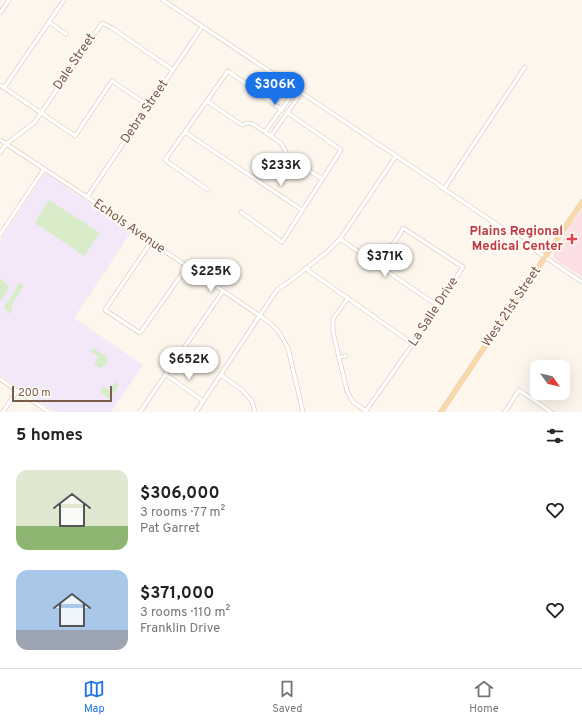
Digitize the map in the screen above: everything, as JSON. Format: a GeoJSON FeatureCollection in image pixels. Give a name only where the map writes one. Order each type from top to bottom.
{"type":"FeatureCollection","features":[{"type":"Feature","properties":{"kind":"main road","name":"West 21st Street"},"geometry":{"type":"LineString","coordinates":[[441,412],[582,202]]}},
{"type":"Feature","properties":{"kind":"street"},"geometry":{"type":"LineString","coordinates":[[0,14],[8,0]]}},
{"type":"Feature","properties":{"kind":"street"},"geometry":{"type":"LineString","coordinates":[[4,88],[64,0]]}},
{"type":"Feature","properties":{"kind":"street"},"geometry":{"type":"LineString","coordinates":[[163,0],[582,282]]}},
{"type":"Feature","properties":{"kind":"street"},"geometry":{"type":"LineString","coordinates":[[49,22],[66,34]]}},
{"type":"Feature","properties":{"kind":"street","name":"Dale Street"},"geometry":{"type":"LineString","coordinates":[[41,113],[102,23],[112,28],[173,70]]}},
{"type":"Feature","properties":{"kind":"street","name":"Debra Street"},"geometry":{"type":"LineString","coordinates":[[87,198],[202,27]]}},
{"type":"Feature","properties":{"kind":"street"},"geometry":{"type":"LineString","coordinates":[[444,189],[525,67]]}},
{"type":"Feature","properties":{"kind":"street"},"geometry":{"type":"LineString","coordinates":[[208,190],[165,160],[228,71],[282,110]]}},
{"type":"Feature","properties":{"kind":"street"},"geometry":{"type":"LineString","coordinates":[[0,85],[75,136],[112,81],[149,106]]}},
{"type":"Feature","properties":{"kind":"street"},"geometry":{"type":"LineString","coordinates":[[265,132],[296,89]]}},
{"type":"Feature","properties":{"kind":"street"},"geometry":{"type":"LineString","coordinates":[[271,136],[288,114],[301,93]]}},
{"type":"Feature","properties":{"kind":"street"},"geometry":{"type":"LineString","coordinates":[[207,101],[242,125],[246,123],[253,124],[282,143],[288,156],[322,179]]}},
{"type":"Feature","properties":{"kind":"street"},"geometry":{"type":"LineString","coordinates":[[0,153],[6,144],[34,123],[41,113]]}},
{"type":"Feature","properties":{"kind":"street"},"geometry":{"type":"LineString","coordinates":[[241,212],[282,242],[342,150],[288,114]]}},
{"type":"Feature","properties":{"kind":"street"},"geometry":{"type":"LineString","coordinates":[[185,132],[302,210]]}},
{"type":"Feature","properties":{"kind":"street","name":"Echols Avenue"},"geometry":{"type":"LineString","coordinates":[[0,140],[269,322],[279,332],[288,348],[303,412]]}},
{"type":"Feature","properties":{"kind":"street"},"geometry":{"type":"LineString","coordinates":[[196,412],[277,290],[328,252],[340,239],[396,156]]}},
{"type":"Feature","properties":{"kind":"street"},"geometry":{"type":"LineString","coordinates":[[0,235],[44,170]]}},
{"type":"Feature","properties":{"kind":"street","name":"La Salle Drive"},"geometry":{"type":"LineString","coordinates":[[366,412],[463,268],[403,228],[379,265]]}},
{"type":"Feature","properties":{"kind":"street"},"geometry":{"type":"LineString","coordinates":[[340,239],[438,306]]}},
{"type":"Feature","properties":{"kind":"street"},"geometry":{"type":"LineString","coordinates":[[151,242],[105,310],[140,333],[187,267]]}},
{"type":"Feature","properties":{"kind":"street"},"geometry":{"type":"LineString","coordinates":[[306,269],[413,344]]}},
{"type":"Feature","properties":{"kind":"street"},"geometry":{"type":"LineString","coordinates":[[140,412],[223,291]]}},
{"type":"Feature","properties":{"kind":"street"},"geometry":{"type":"LineString","coordinates":[[348,298],[333,319],[333,332],[347,391],[353,402],[366,412]]}},
{"type":"Feature","properties":{"kind":"street"},"geometry":{"type":"LineString","coordinates":[[339,357],[346,356]]}},
{"type":"Feature","properties":{"kind":"street"},"geometry":{"type":"LineString","coordinates":[[165,374],[203,401]]}},
{"type":"Feature","properties":{"kind":"street"},"geometry":{"type":"LineString","coordinates":[[221,375],[242,390],[252,401],[255,412]]}},
{"type":"Feature","properties":{"kind":"street"},"geometry":{"type":"LineString","coordinates":[[0,379],[50,412]]}},
{"type":"Feature","properties":{"kind":"street"},"geometry":{"type":"LineString","coordinates":[[504,412],[519,390],[551,412]]}},
{"type":"Feature","properties":{"kind":"street"},"geometry":{"type":"LineString","coordinates":[[3,412],[17,391]]}},
{"type":"Feature","properties":{"kind":"shaded area"},"geometry":{"type":"Polygon","coordinates":[[[45,173],[131,232],[74,318],[143,365],[111,412],[55,412],[0,375],[0,241],[45,173]]]}},
{"type":"Feature","properties":{"kind":"shaded area","name":"Plains Regional Medical Center"},"geometry":{"type":"Polygon","coordinates":[[[582,208],[582,277],[556,260],[553,256],[582,208]]]}},
{"type":"Feature","properties":{"kind":"green space"},"geometry":{"type":"Polygon","coordinates":[[[49,200],[100,233],[84,256],[35,223],[49,200]]]}},
{"type":"Feature","properties":{"kind":"green space"},"geometry":{"type":"Polygon","coordinates":[[[0,278],[9,287],[0,301],[0,278]]]}},
{"type":"Feature","properties":{"kind":"green space"},"geometry":{"type":"Polygon","coordinates":[[[18,282],[24,286],[11,306],[13,308],[9,314],[4,307],[16,289],[18,282]]]}},
{"type":"Feature","properties":{"kind":"green space"},"geometry":{"type":"Polygon","coordinates":[[[93,348],[107,357],[108,362],[105,366],[100,368],[94,364],[98,357],[91,352],[93,348]]]}},
{"type":"Feature","properties":{"kind":"green space"},"geometry":{"type":"Polygon","coordinates":[[[115,382],[119,385],[109,399],[100,392],[104,386],[109,390],[115,382]]]}},
{"type":"Feature","properties":{"kind":"place","name":"Plains Regional Medical Center"},"geometry":{"type":"Point","coordinates":[572,239]}}]}
